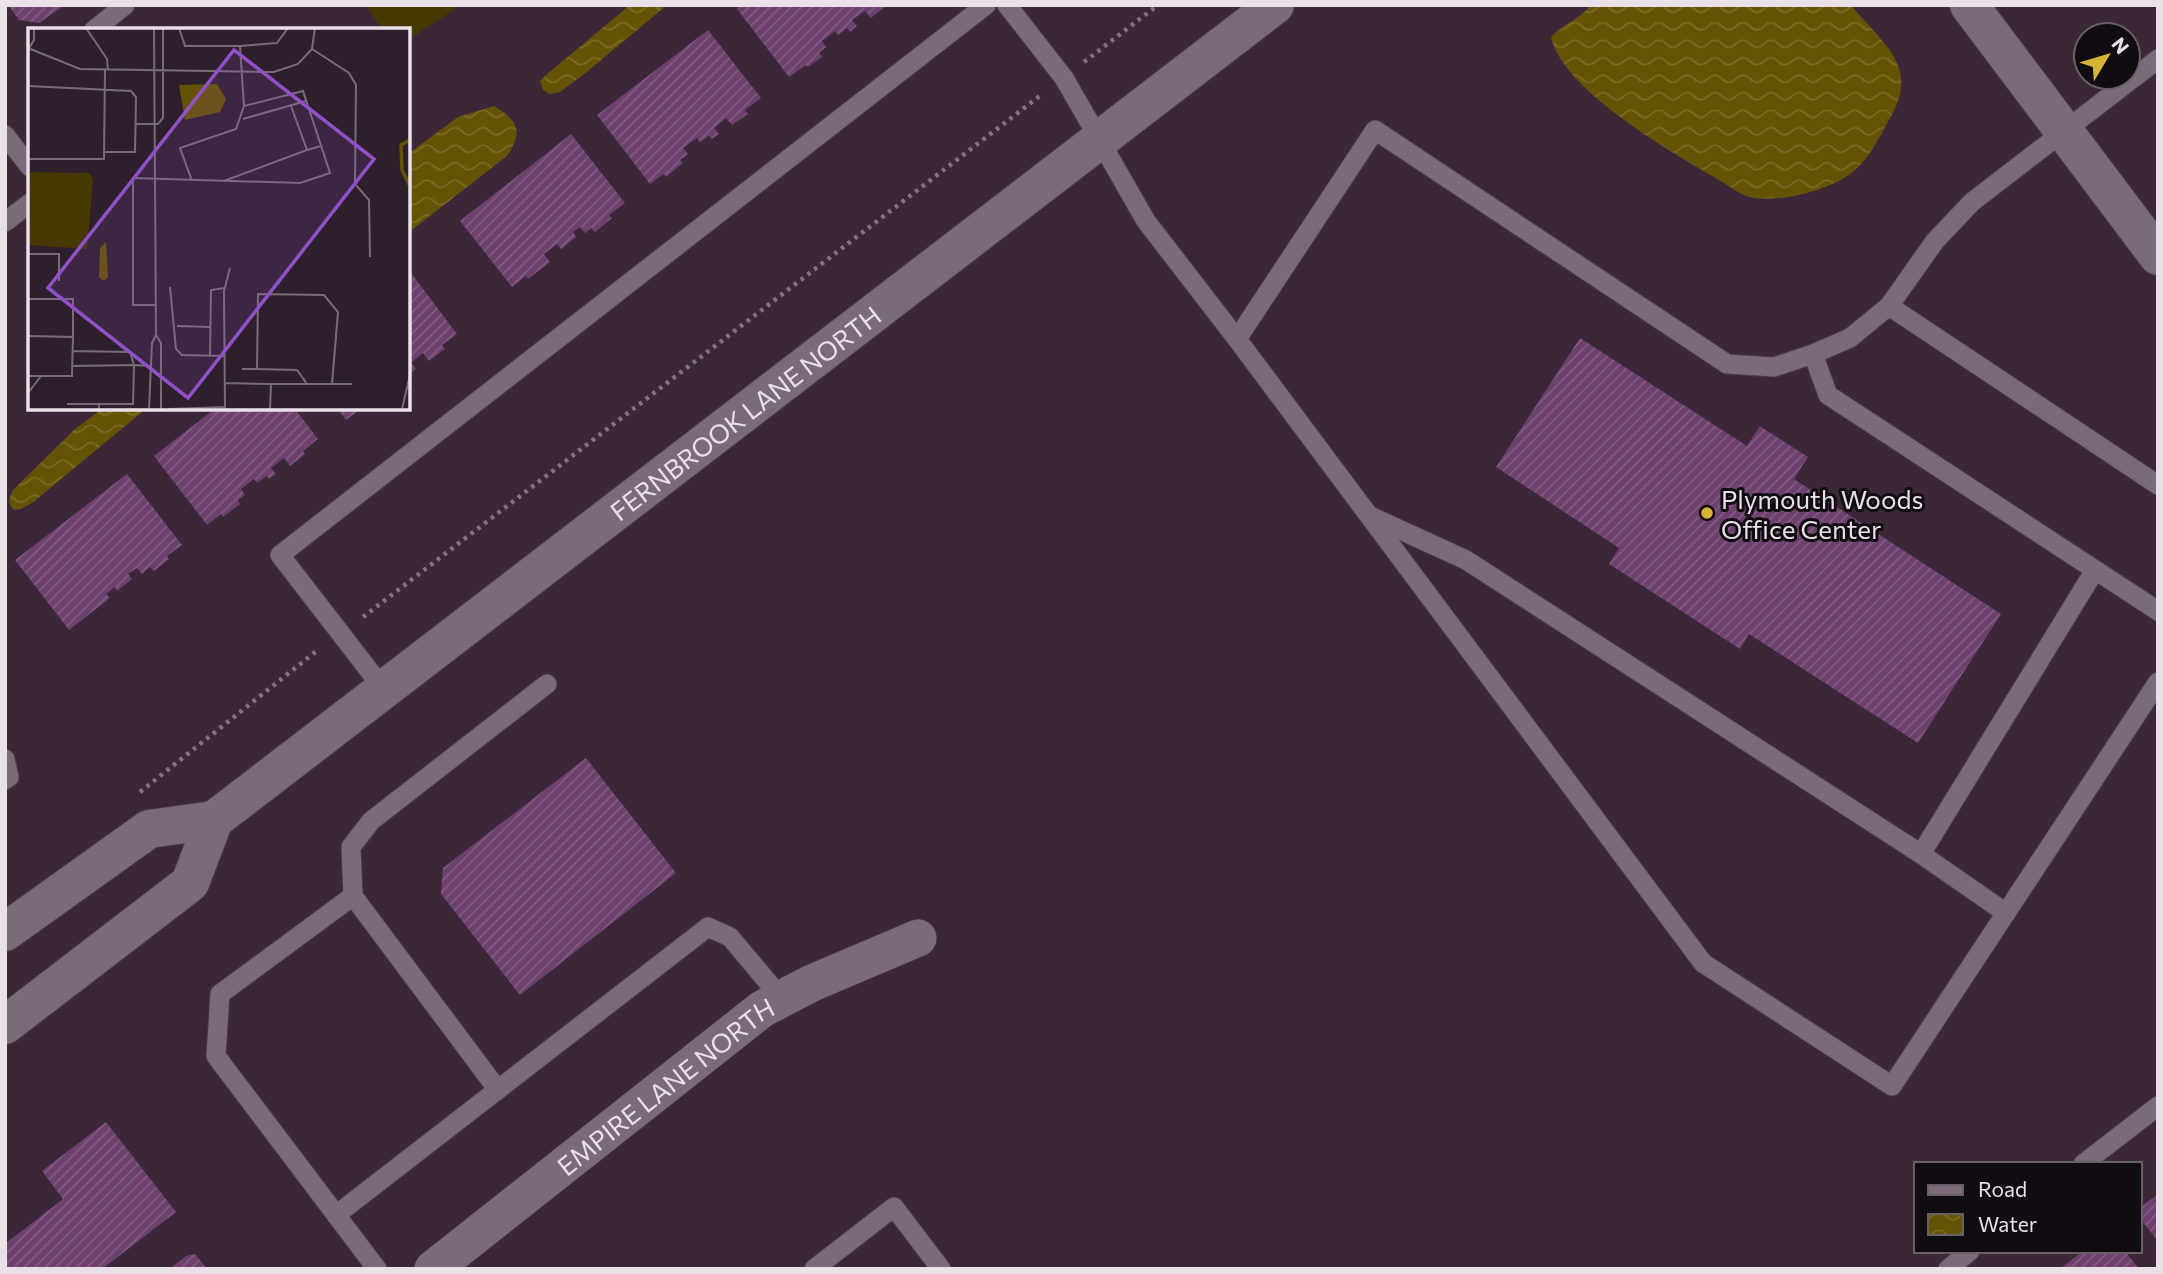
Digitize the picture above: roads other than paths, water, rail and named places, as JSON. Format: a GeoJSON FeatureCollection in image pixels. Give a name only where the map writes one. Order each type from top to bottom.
{"type":"FeatureCollection","features":[{"type":"Feature","properties":{"kind":"street","name":"FERNBROOK LANE NORTH"},"geometry":{"type":"LineString","coordinates":[[9,920],[149,829],[214,820],[1275,5]]}},
{"type":"Feature","properties":{"kind":"street"},"geometry":{"type":"LineString","coordinates":[[1969,5],[2158,256]]}},
{"type":"Feature","properties":{"kind":"street"},"geometry":{"type":"LineString","coordinates":[[5,1025],[190,883],[214,820]]}},
{"type":"Feature","properties":{"kind":"street","name":"EMPIRE LANE NORTH"},"geometry":{"type":"LineString","coordinates":[[433,1269],[762,1009],[812,983],[918,938]]}},
{"type":"Feature","properties":{"kind":"lane"},"geometry":{"type":"LineString","coordinates":[[96,28],[125,5]]}},
{"type":"Feature","properties":{"kind":"lane"},"geometry":{"type":"LineString","coordinates":[[384,691],[280,555],[986,5]]}},
{"type":"Feature","properties":{"kind":"lane"},"geometry":{"type":"LineString","coordinates":[[1007,5],[1064,78],[1146,221],[1703,963],[1892,1086],[2158,682]]}},
{"type":"Feature","properties":{"kind":"lane"},"geometry":{"type":"LineString","coordinates":[[1237,339],[1375,130],[1727,364],[1774,367],[1850,338],[1889,306],[1935,241],[1972,202],[2158,59]]}},
{"type":"Feature","properties":{"kind":"lane"},"geometry":{"type":"LineString","coordinates":[[5,135],[28,164]]}},
{"type":"Feature","properties":{"kind":"lane"},"geometry":{"type":"LineString","coordinates":[[5,222],[28,205]]}},
{"type":"Feature","properties":{"kind":"lane"},"geometry":{"type":"LineString","coordinates":[[1889,306],[2158,485]]}},
{"type":"Feature","properties":{"kind":"lane"},"geometry":{"type":"LineString","coordinates":[[1813,354],[1828,395],[2158,611]]}},
{"type":"Feature","properties":{"kind":"lane"},"geometry":{"type":"LineString","coordinates":[[1369,516],[1466,560],[1921,854],[2006,913]]}},
{"type":"Feature","properties":{"kind":"lane"},"geometry":{"type":"LineString","coordinates":[[1921,854],[2095,570]]}},
{"type":"Feature","properties":{"kind":"lane"},"geometry":{"type":"LineString","coordinates":[[498,1090],[353,896],[351,847],[371,821],[547,684]]}},
{"type":"Feature","properties":{"kind":"lane"},"geometry":{"type":"LineString","coordinates":[[5,759],[9,776],[5,779]]}},
{"type":"Feature","properties":{"kind":"lane"},"geometry":{"type":"LineString","coordinates":[[353,896],[220,994],[216,1056],[377,1269]]}},
{"type":"Feature","properties":{"kind":"lane"},"geometry":{"type":"LineString","coordinates":[[336,1215],[708,928],[730,937],[782,999]]}},
{"type":"Feature","properties":{"kind":"lane"},"geometry":{"type":"LineString","coordinates":[[2087,1162],[2158,1106]]}},
{"type":"Feature","properties":{"kind":"lane"},"geometry":{"type":"LineString","coordinates":[[814,1269],[894,1208],[941,1269]]}},
{"type":"Feature","properties":{"kind":"lane"},"geometry":{"type":"LineString","coordinates":[[1948,1269],[1968,1253]]}},
{"type":"Feature","properties":{"kind":"water"},"geometry":{"type":"Polygon","coordinates":[[[630,5],[667,5],[560,92],[550,94],[543,90],[540,81],[546,75],[630,5]]]}},
{"type":"Feature","properties":{"kind":"water"},"geometry":{"type":"Polygon","coordinates":[[[1591,5],[1851,5],[1895,58],[1901,78],[1899,98],[1872,150],[1860,166],[1845,177],[1805,194],[1775,199],[1749,197],[1644,134],[1595,97],[1575,77],[1560,57],[1551,37],[1591,5]]]}},
{"type":"Feature","properties":{"kind":"water"},"geometry":{"type":"Polygon","coordinates":[[[494,106],[509,117],[516,128],[517,134],[512,148],[507,156],[410,231],[410,153],[458,117],[494,106]]]}},
{"type":"Feature","properties":{"kind":"water"},"geometry":{"type":"Polygon","coordinates":[[[100,410],[145,410],[32,503],[14,510],[9,501],[13,490],[74,430],[100,410]]]}},
{"type":"Feature","properties":{"kind":"place","name":"Plymouth Woods Office Center"},"geometry":{"type":"Point","coordinates":[1707,513]}}]}
